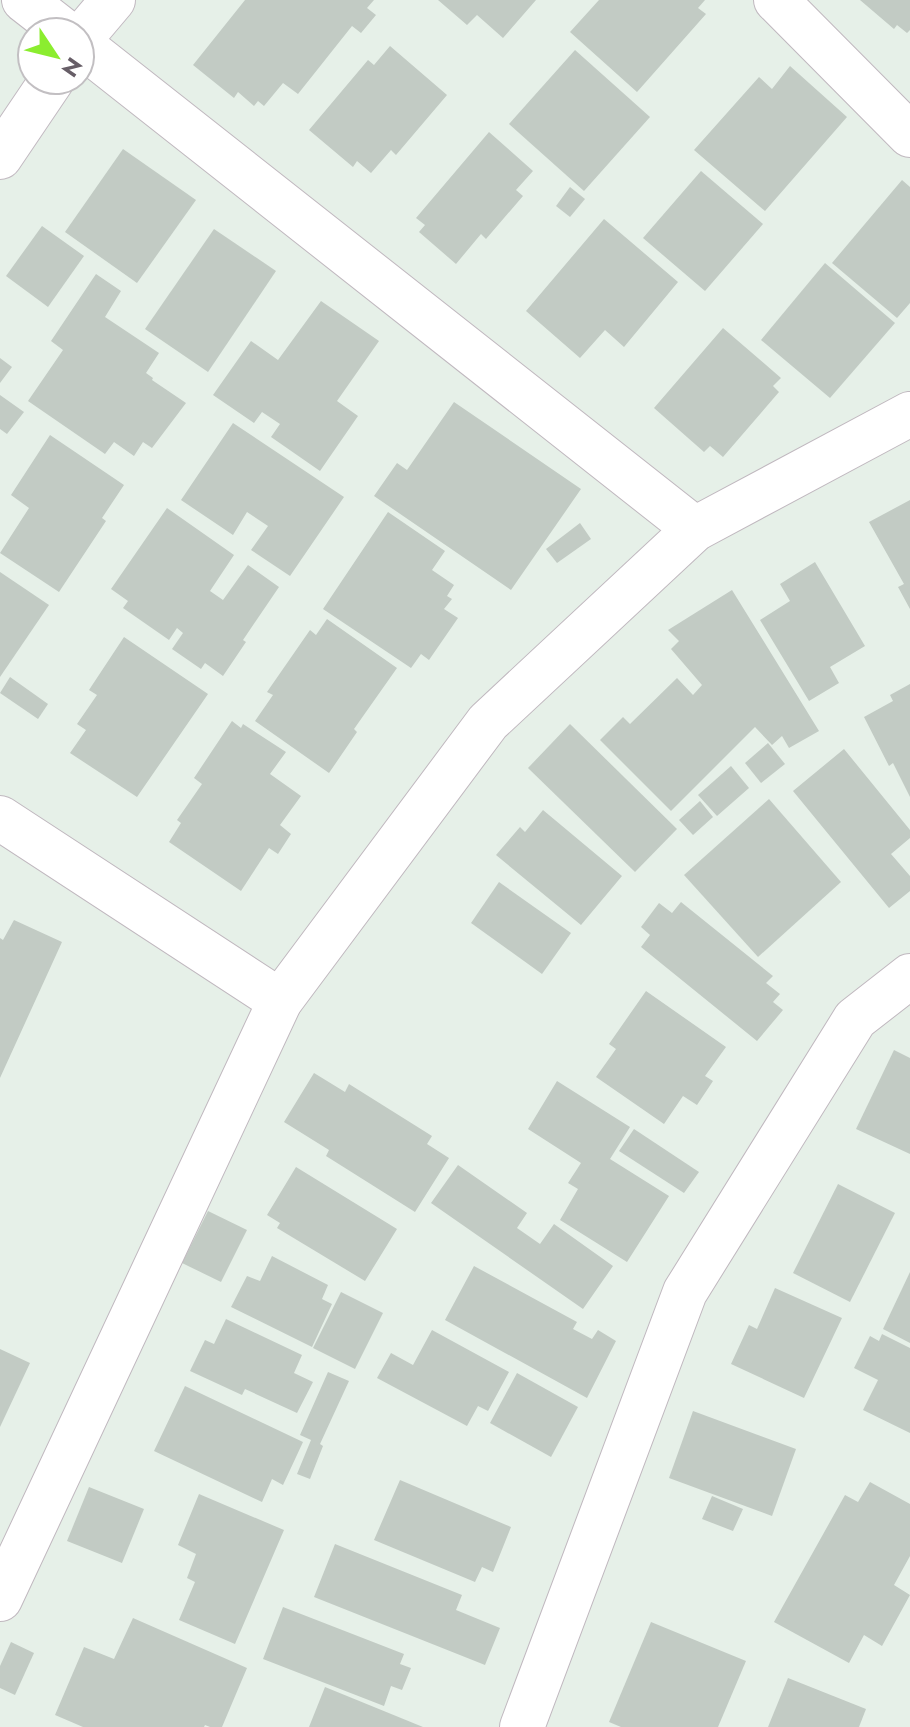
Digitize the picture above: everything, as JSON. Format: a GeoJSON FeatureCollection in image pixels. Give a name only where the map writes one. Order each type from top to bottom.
{"type":"FeatureCollection","features":[{"type":"Feature","properties":{"kind":"street"},"geometry":{"type":"LineString","coordinates":[[24,0],[44,16]]}},
{"type":"Feature","properties":{"kind":"street"},"geometry":{"type":"LineString","coordinates":[[96,22],[113,0]]}},
{"type":"Feature","properties":{"kind":"street"},"geometry":{"type":"LineString","coordinates":[[776,0],[910,135]]}},
{"type":"Feature","properties":{"kind":"street"},"geometry":{"type":"LineString","coordinates":[[96,55],[695,529]]}},
{"type":"Feature","properties":{"kind":"street"},"geometry":{"type":"LineString","coordinates":[[0,157],[41,96]]}},
{"type":"Feature","properties":{"kind":"street"},"geometry":{"type":"LineString","coordinates":[[0,1599],[280,1001],[488,722],[695,529],[910,414]]}},
{"type":"Feature","properties":{"kind":"street"},"geometry":{"type":"LineString","coordinates":[[0,818],[280,1001]]}},
{"type":"Feature","properties":{"kind":"street"},"geometry":{"type":"LineString","coordinates":[[522,1727],[685,1292],[855,1019],[910,976]]}},
{"type":"Feature","properties":{"kind":"building"},"geometry":{"type":"Polygon","coordinates":[[[245,0],[374,0],[367,8],[376,15],[361,33],[352,26],[298,94],[283,83],[264,106],[258,101],[254,106],[238,92],[234,98],[193,65],[245,0]]]}},
{"type":"Feature","properties":{"kind":"building"},"geometry":{"type":"Polygon","coordinates":[[[438,0],[536,0],[503,38],[477,15],[467,25],[438,0]]]}},
{"type":"Feature","properties":{"kind":"building"},"geometry":{"type":"Polygon","coordinates":[[[599,0],[705,0],[698,8],[706,14],[637,92],[570,32],[599,0]]]}},
{"type":"Feature","properties":{"kind":"building"},"geometry":{"type":"Polygon","coordinates":[[[860,0],[910,0],[910,30],[907,33],[897,25],[894,29],[860,0]]]}},
{"type":"Feature","properties":{"kind":"building"},"geometry":{"type":"Polygon","coordinates":[[[390,46],[447,95],[396,155],[391,150],[371,173],[357,161],[353,167],[309,130],[368,60],[374,65],[390,46]]]}},
{"type":"Feature","properties":{"kind":"building"},"geometry":{"type":"Polygon","coordinates":[[[575,50],[650,117],[584,191],[509,124],[575,50]]]}},
{"type":"Feature","properties":{"kind":"building"},"geometry":{"type":"Polygon","coordinates":[[[790,66],[847,117],[765,211],[694,150],[759,77],[772,89],[790,66]]]}},
{"type":"Feature","properties":{"kind":"building"},"geometry":{"type":"Polygon","coordinates":[[[489,132],[533,171],[516,190],[523,196],[486,239],[481,234],[456,264],[419,232],[425,225],[416,218],[489,132]]]}},
{"type":"Feature","properties":{"kind":"building"},"geometry":{"type":"Polygon","coordinates":[[[123,149],[196,200],[137,283],[65,232],[123,149]]]}},
{"type":"Feature","properties":{"kind":"building"},"geometry":{"type":"Polygon","coordinates":[[[701,171],[763,224],[705,291],[643,238],[701,171]]]}},
{"type":"Feature","properties":{"kind":"building"},"geometry":{"type":"Polygon","coordinates":[[[902,180],[910,187],[910,303],[897,318],[832,263],[902,180]]]}},
{"type":"Feature","properties":{"kind":"building"},"geometry":{"type":"Polygon","coordinates":[[[570,187],[585,199],[570,217],[556,206],[570,187]]]}},
{"type":"Feature","properties":{"kind":"building"},"geometry":{"type":"Polygon","coordinates":[[[604,219],[678,282],[624,347],[605,330],[580,358],[526,311],[604,219]]]}},
{"type":"Feature","properties":{"kind":"building"},"geometry":{"type":"Polygon","coordinates":[[[42,226],[84,256],[48,307],[6,276],[42,226]]]}},
{"type":"Feature","properties":{"kind":"building"},"geometry":{"type":"Polygon","coordinates":[[[214,229],[276,271],[208,372],[145,329],[214,229]]]}},
{"type":"Feature","properties":{"kind":"building"},"geometry":{"type":"Polygon","coordinates":[[[825,263],[895,323],[830,398],[761,340],[825,263]]]}},
{"type":"Feature","properties":{"kind":"building"},"geometry":{"type":"Polygon","coordinates":[[[96,274],[121,291],[105,317],[159,353],[146,373],[186,403],[152,448],[143,442],[134,456],[114,442],[105,454],[28,401],[63,350],[51,341],[96,274]]]}},
{"type":"Feature","properties":{"kind":"building"},"geometry":{"type":"Polygon","coordinates":[[[321,301],[379,341],[337,401],[358,416],[320,471],[271,437],[280,424],[262,412],[254,423],[213,395],[251,341],[278,360],[321,301]]]}},
{"type":"Feature","properties":{"kind":"building"},"geometry":{"type":"Polygon","coordinates":[[[723,328],[781,378],[773,386],[779,392],[723,457],[710,446],[704,452],[654,408],[723,328]]]}},
{"type":"Feature","properties":{"kind":"building"},"geometry":{"type":"Polygon","coordinates":[[[0,358],[12,367],[0,383],[0,358]]]}},
{"type":"Feature","properties":{"kind":"building"},"geometry":{"type":"Polygon","coordinates":[[[0,395],[24,412],[7,434],[0,429],[0,395]]]}},
{"type":"Feature","properties":{"kind":"building"},"geometry":{"type":"Polygon","coordinates":[[[454,402],[581,489],[511,590],[374,496],[397,463],[407,470],[454,402]]]}},
{"type":"Feature","properties":{"kind":"building"},"geometry":{"type":"Polygon","coordinates":[[[233,423],[344,497],[290,576],[251,550],[268,526],[247,512],[233,535],[181,500],[233,423]]]}},
{"type":"Feature","properties":{"kind":"building"},"geometry":{"type":"Polygon","coordinates":[[[50,435],[124,485],[102,518],[106,521],[59,592],[0,553],[29,508],[11,495],[50,435]]]}},
{"type":"Feature","properties":{"kind":"building"},"geometry":{"type":"Polygon","coordinates":[[[910,500],[910,609],[898,587],[904,584],[869,522],[910,500]]]}},
{"type":"Feature","properties":{"kind":"building"},"geometry":{"type":"Polygon","coordinates":[[[167,508],[234,555],[210,591],[223,600],[248,565],[279,587],[223,676],[205,663],[201,669],[172,649],[183,633],[177,628],[169,640],[123,608],[128,601],[111,589],[167,508]]]}},
{"type":"Feature","properties":{"kind":"building"},"geometry":{"type":"Polygon","coordinates":[[[388,512],[445,551],[432,570],[454,585],[447,596],[452,599],[444,609],[458,618],[429,660],[421,654],[411,668],[323,609],[388,512]]]}},
{"type":"Feature","properties":{"kind":"building"},"geometry":{"type":"Polygon","coordinates":[[[580,523],[591,539],[557,563],[546,549],[580,523]]]}},
{"type":"Feature","properties":{"kind":"building"},"geometry":{"type":"Polygon","coordinates":[[[815,562],[865,646],[830,667],[839,683],[809,701],[760,620],[790,601],[780,584],[815,562]]]}},
{"type":"Feature","properties":{"kind":"building"},"geometry":{"type":"Polygon","coordinates":[[[0,572],[49,605],[0,677],[0,572]]]}},
{"type":"Feature","properties":{"kind":"building"},"geometry":{"type":"Polygon","coordinates":[[[732,590],[819,731],[789,748],[782,736],[772,745],[755,727],[671,811],[600,740],[623,717],[630,724],[677,678],[693,695],[702,685],[671,649],[679,641],[668,630],[732,590]]]}},
{"type":"Feature","properties":{"kind":"building"},"geometry":{"type":"Polygon","coordinates":[[[327,619],[397,668],[354,729],[357,732],[329,773],[255,721],[273,695],[267,692],[310,630],[316,635],[327,619]]]}},
{"type":"Feature","properties":{"kind":"building"},"geometry":{"type":"Polygon","coordinates":[[[124,637],[208,694],[137,797],[70,753],[86,730],[77,724],[97,695],[89,690],[124,637]]]}},
{"type":"Feature","properties":{"kind":"building"},"geometry":{"type":"Polygon","coordinates":[[[10,677],[48,704],[38,719],[0,693],[10,677]]]}},
{"type":"Feature","properties":{"kind":"building"},"geometry":{"type":"Polygon","coordinates":[[[910,684],[910,797],[893,763],[889,766],[864,717],[893,701],[890,695],[910,684]]]}},
{"type":"Feature","properties":{"kind":"building"},"geometry":{"type":"Polygon","coordinates":[[[232,721],[241,728],[243,724],[286,752],[270,774],[301,796],[280,825],[291,834],[278,854],[269,848],[241,891],[169,842],[181,823],[177,820],[202,784],[194,778],[232,721]]]}},
{"type":"Feature","properties":{"kind":"building"},"geometry":{"type":"Polygon","coordinates":[[[570,724],[677,829],[635,872],[528,768],[570,724]]]}},
{"type":"Feature","properties":{"kind":"building"},"geometry":{"type":"Polygon","coordinates":[[[768,743],[785,764],[761,783],[745,763],[768,743]]]}},
{"type":"Feature","properties":{"kind":"building"},"geometry":{"type":"Polygon","coordinates":[[[844,749],[910,830],[910,838],[891,854],[910,876],[910,891],[889,908],[793,791],[844,749]]]}},
{"type":"Feature","properties":{"kind":"building"},"geometry":{"type":"Polygon","coordinates":[[[731,766],[749,788],[717,816],[698,795],[731,766]]]}},
{"type":"Feature","properties":{"kind":"building"},"geometry":{"type":"Polygon","coordinates":[[[769,799],[841,882],[758,957],[684,875],[769,799]]]}},
{"type":"Feature","properties":{"kind":"building"},"geometry":{"type":"Polygon","coordinates":[[[700,801],[713,817],[693,835],[679,820],[700,801]]]}},
{"type":"Feature","properties":{"kind":"building"},"geometry":{"type":"Polygon","coordinates":[[[543,810],[622,876],[581,925],[496,855],[520,827],[525,832],[543,810]]]}},
{"type":"Feature","properties":{"kind":"building"},"geometry":{"type":"Polygon","coordinates":[[[499,882],[571,933],[542,974],[471,923],[499,882]]]}},
{"type":"Feature","properties":{"kind":"building"},"geometry":{"type":"Polygon","coordinates":[[[681,902],[773,976],[766,983],[780,994],[773,1002],[783,1010],[757,1041],[641,947],[650,935],[641,927],[659,903],[672,913],[681,902]]]}},
{"type":"Feature","properties":{"kind":"building"},"geometry":{"type":"Polygon","coordinates":[[[14,920],[62,942],[0,1078],[0,938],[3,940],[14,920]]]}},
{"type":"Feature","properties":{"kind":"building"},"geometry":{"type":"Polygon","coordinates":[[[646,991],[726,1047],[705,1076],[713,1081],[697,1105],[683,1096],[664,1124],[596,1077],[616,1049],[609,1044],[646,991]]]}},
{"type":"Feature","properties":{"kind":"building"},"geometry":{"type":"Polygon","coordinates":[[[894,1050],[910,1058],[910,1154],[856,1129],[894,1050]]]}},
{"type":"Feature","properties":{"kind":"building"},"geometry":{"type":"Polygon","coordinates":[[[314,1073],[345,1092],[349,1084],[432,1136],[427,1144],[449,1158],[415,1212],[326,1156],[329,1150],[284,1122],[314,1073]]]}},
{"type":"Feature","properties":{"kind":"building"},"geometry":{"type":"Polygon","coordinates":[[[557,1081],[630,1127],[610,1159],[669,1196],[627,1262],[560,1220],[578,1189],[568,1183],[581,1163],[528,1129],[557,1081]]]}},
{"type":"Feature","properties":{"kind":"building"},"geometry":{"type":"Polygon","coordinates":[[[634,1129],[699,1172],[684,1193],[619,1151],[634,1129]]]}},
{"type":"Feature","properties":{"kind":"building"},"geometry":{"type":"Polygon","coordinates":[[[458,1165],[527,1213],[517,1228],[540,1244],[554,1224],[613,1266],[583,1309],[431,1203],[458,1165]]]}},
{"type":"Feature","properties":{"kind":"building"},"geometry":{"type":"Polygon","coordinates":[[[296,1167],[397,1229],[365,1281],[277,1228],[280,1223],[267,1215],[296,1167]]]}},
{"type":"Feature","properties":{"kind":"building"},"geometry":{"type":"Polygon","coordinates":[[[838,1184],[895,1213],[850,1302],[793,1273],[838,1184]]]}},
{"type":"Feature","properties":{"kind":"building"},"geometry":{"type":"Polygon","coordinates":[[[208,1211],[247,1230],[221,1282],[182,1263],[208,1211]]]}},
{"type":"Feature","properties":{"kind":"building"},"geometry":{"type":"Polygon","coordinates":[[[272,1256],[328,1285],[322,1299],[332,1304],[312,1347],[231,1307],[247,1276],[260,1281],[272,1256]]]}},
{"type":"Feature","properties":{"kind":"building"},"geometry":{"type":"Polygon","coordinates":[[[474,1266],[577,1322],[573,1329],[592,1339],[598,1330],[616,1341],[587,1398],[445,1320],[474,1266]]]}},
{"type":"Feature","properties":{"kind":"building"},"geometry":{"type":"Polygon","coordinates":[[[910,1272],[910,1343],[883,1329],[910,1272]]]}},
{"type":"Feature","properties":{"kind":"building"},"geometry":{"type":"Polygon","coordinates":[[[775,1288],[842,1318],[804,1398],[731,1364],[749,1325],[757,1329],[775,1288]]]}},
{"type":"Feature","properties":{"kind":"building"},"geometry":{"type":"Polygon","coordinates":[[[341,1292],[383,1313],[355,1369],[313,1348],[341,1292]]]}},
{"type":"Feature","properties":{"kind":"building"},"geometry":{"type":"Polygon","coordinates":[[[226,1319],[302,1355],[294,1373],[313,1382],[297,1413],[245,1389],[242,1395],[190,1371],[205,1340],[214,1344],[226,1319]]]}},
{"type":"Feature","properties":{"kind":"building"},"geometry":{"type":"Polygon","coordinates":[[[432,1330],[509,1372],[488,1411],[478,1406],[467,1426],[377,1378],[391,1353],[413,1365],[432,1330]]]}},
{"type":"Feature","properties":{"kind":"building"},"geometry":{"type":"Polygon","coordinates":[[[882,1334],[910,1348],[910,1433],[863,1410],[878,1380],[854,1368],[870,1336],[879,1341],[882,1334]]]}},
{"type":"Feature","properties":{"kind":"building"},"geometry":{"type":"Polygon","coordinates":[[[0,1349],[30,1363],[0,1427],[0,1349]]]}},
{"type":"Feature","properties":{"kind":"building"},"geometry":{"type":"Polygon","coordinates":[[[328,1372],[349,1381],[320,1444],[323,1446],[310,1479],[297,1474],[311,1440],[300,1435],[328,1372]]]}},
{"type":"Feature","properties":{"kind":"building"},"geometry":{"type":"Polygon","coordinates":[[[517,1373],[578,1407],[551,1457],[490,1423],[517,1373]]]}},
{"type":"Feature","properties":{"kind":"building"},"geometry":{"type":"Polygon","coordinates":[[[185,1386],[303,1442],[283,1485],[272,1479],[262,1502],[154,1451],[185,1386]]]}},
{"type":"Feature","properties":{"kind":"building"},"geometry":{"type":"Polygon","coordinates":[[[693,1411],[796,1449],[772,1516],[669,1478],[693,1411]]]}},
{"type":"Feature","properties":{"kind":"building"},"geometry":{"type":"Polygon","coordinates":[[[400,1480],[511,1527],[493,1572],[482,1567],[475,1582],[374,1540],[400,1480]]]}},
{"type":"Feature","properties":{"kind":"building"},"geometry":{"type":"Polygon","coordinates":[[[870,1482],[910,1504],[910,1556],[894,1585],[910,1595],[882,1646],[864,1635],[849,1663],[774,1622],[845,1495],[858,1502],[870,1482]]]}},
{"type":"Feature","properties":{"kind":"building"},"geometry":{"type":"Polygon","coordinates":[[[89,1487],[144,1509],[122,1563],[67,1541],[89,1487]]]}},
{"type":"Feature","properties":{"kind":"building"},"geometry":{"type":"Polygon","coordinates":[[[199,1494],[284,1530],[235,1644],[179,1620],[195,1582],[187,1578],[196,1554],[178,1545],[199,1494]]]}},
{"type":"Feature","properties":{"kind":"building"},"geometry":{"type":"Polygon","coordinates":[[[712,1496],[743,1509],[733,1531],[702,1519],[712,1496]]]}},
{"type":"Feature","properties":{"kind":"building"},"geometry":{"type":"Polygon","coordinates":[[[335,1544],[462,1595],[456,1610],[500,1628],[485,1665],[314,1597],[335,1544]]]}},
{"type":"Feature","properties":{"kind":"building"},"geometry":{"type":"Polygon","coordinates":[[[283,1607],[404,1654],[400,1664],[411,1668],[402,1690],[391,1686],[384,1706],[263,1659],[283,1607]]]}},
{"type":"Feature","properties":{"kind":"building"},"geometry":{"type":"Polygon","coordinates":[[[133,1618],[247,1668],[222,1727],[83,1727],[55,1715],[84,1647],[114,1659],[133,1618]]]}},
{"type":"Feature","properties":{"kind":"building"},"geometry":{"type":"Polygon","coordinates":[[[651,1622],[746,1661],[718,1727],[621,1727],[609,1722],[651,1622]]]}},
{"type":"Feature","properties":{"kind":"building"},"geometry":{"type":"Polygon","coordinates":[[[11,1642],[34,1653],[15,1695],[0,1688],[0,1666],[11,1642]]]}},
{"type":"Feature","properties":{"kind":"building"},"geometry":{"type":"Polygon","coordinates":[[[788,1678],[866,1709],[859,1727],[768,1727],[788,1678]]]}},
{"type":"Feature","properties":{"kind":"building"},"geometry":{"type":"Polygon","coordinates":[[[325,1687],[423,1727],[309,1727],[325,1687]]]}}]}
